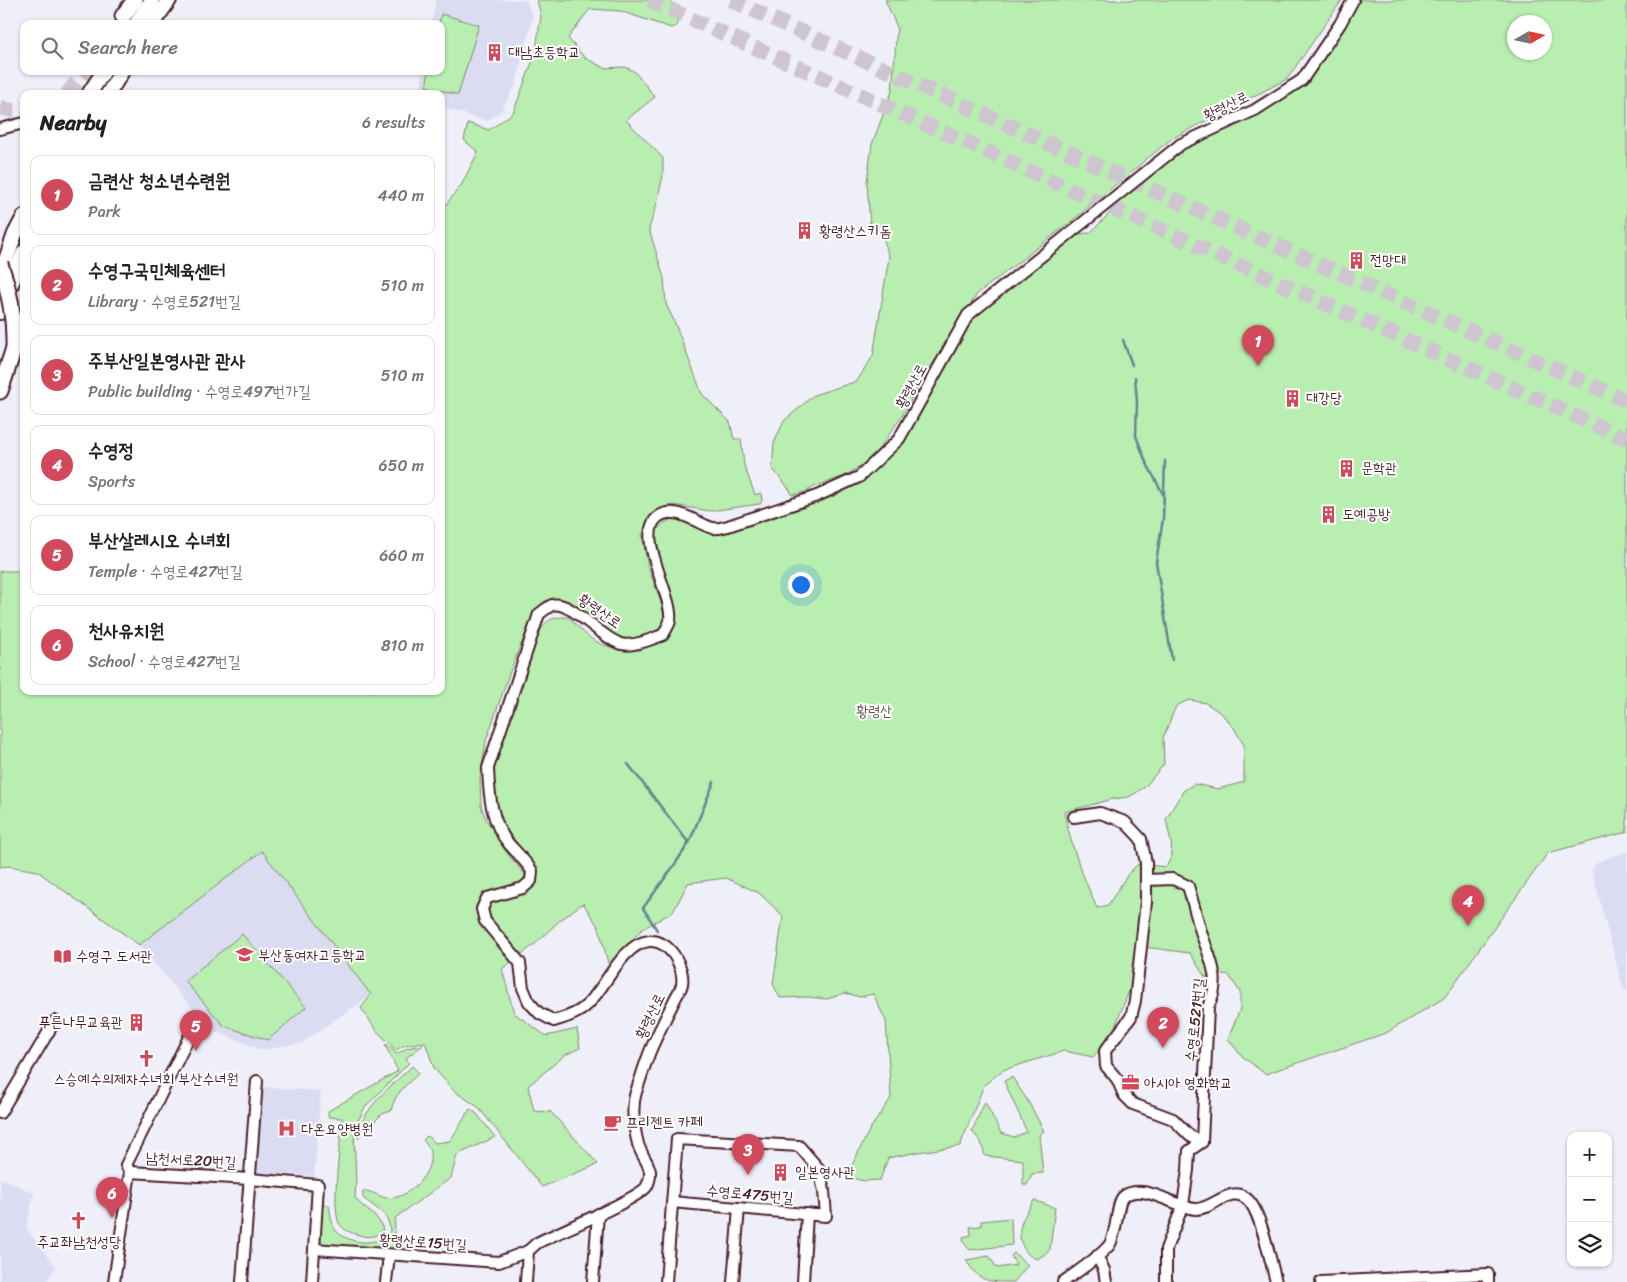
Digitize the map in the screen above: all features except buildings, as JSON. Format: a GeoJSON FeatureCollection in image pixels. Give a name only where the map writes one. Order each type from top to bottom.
{"type":"FeatureCollection","features":[{"type":"Feature","properties":{"kind":"highway"},"geometry":{"type":"LineString","coordinates":[[129,20],[135,0]]}},
{"type":"Feature","properties":{"kind":"highway"},"geometry":{"type":"LineString","coordinates":[[0,264],[12,301],[15,331],[14,348],[0,392]]}},
{"type":"Feature","properties":{"kind":"main road"},"geometry":{"type":"LineString","coordinates":[[129,20],[152,0]]}},
{"type":"Feature","properties":{"kind":"main road"},"geometry":{"type":"LineString","coordinates":[[155,20],[169,0]]}},
{"type":"Feature","properties":{"kind":"main road"},"geometry":{"type":"LineString","coordinates":[[92,90],[101,75]]}},
{"type":"Feature","properties":{"kind":"main road"},"geometry":{"type":"LineString","coordinates":[[110,90],[120,75]]}},
{"type":"Feature","properties":{"kind":"main road"},"geometry":{"type":"LineString","coordinates":[[0,277],[20,225]]}},
{"type":"Feature","properties":{"kind":"main road"},"geometry":{"type":"LineString","coordinates":[[0,312],[20,262]]}},
{"type":"Feature","properties":{"kind":"street","name":"황령산로"},"geometry":{"type":"LineString","coordinates":[[528,1251],[537,1242],[632,1198],[646,1188],[651,1174],[649,1165],[639,1146],[634,1121],[634,1098],[650,1050],[682,984],[681,968],[673,954],[659,942],[650,941],[640,944],[626,954],[588,1004],[573,1015],[554,1021],[539,1013],[529,1002],[523,988],[520,963],[485,921],[482,909],[487,898],[523,888],[530,881],[532,871],[508,844],[497,825],[489,794],[488,768],[539,614],[551,605],[563,605],[604,636],[623,644],[644,642],[663,634],[670,621],[668,602],[650,540],[652,523],[658,516],[676,513],[714,528],[728,526],[818,496],[859,477],[899,439],[968,315],[1181,144],[1255,110],[1302,80],[1340,24],[1353,0]]}},
{"type":"Feature","properties":{"kind":"street"},"geometry":{"type":"LineString","coordinates":[[0,129],[20,124]]}},
{"type":"Feature","properties":{"kind":"street"},"geometry":{"type":"LineString","coordinates":[[1074,817],[1100,813],[1125,822],[1141,839],[1146,863],[1146,902],[1135,1001],[1130,1017],[1105,1050],[1106,1066],[1117,1080],[1124,1095],[1133,1104],[1173,1119],[1190,1136],[1202,1142]]}},
{"type":"Feature","properties":{"kind":"street","name":"수영로521번길"},"geometry":{"type":"LineString","coordinates":[[1146,880],[1173,879],[1188,886],[1214,968],[1214,994],[1208,1007],[1202,1142]]}},
{"type":"Feature","properties":{"kind":"street"},"geometry":{"type":"LineString","coordinates":[[0,1113],[55,1021]]}},
{"type":"Feature","properties":{"kind":"street"},"geometry":{"type":"LineString","coordinates":[[114,1282],[130,1172],[126,1165],[191,1033]]}},
{"type":"Feature","properties":{"kind":"street","name":"남천서로20번길"},"geometry":{"type":"LineString","coordinates":[[242,1282],[257,1081]]}},
{"type":"Feature","properties":{"kind":"street","name":"수영로475번길"},"geometry":{"type":"LineString","coordinates":[[677,1139],[800,1146],[819,1169],[826,1216],[672,1202],[677,1139]]}},
{"type":"Feature","properties":{"kind":"street"},"geometry":{"type":"LineString","coordinates":[[1166,1282],[1166,1249],[1183,1206],[1188,1170],[1188,1151],[1202,1142]]}},
{"type":"Feature","properties":{"kind":"street","name":"남천서로20번길"},"geometry":{"type":"LineString","coordinates":[[130,1172],[318,1185],[314,1249]]}},
{"type":"Feature","properties":{"kind":"street"},"geometry":{"type":"LineString","coordinates":[[1063,1282],[1109,1246],[1117,1224],[1120,1200],[1124,1195],[1140,1192],[1196,1209],[1209,1205],[1230,1194],[1244,1196],[1250,1201],[1257,1214],[1276,1282]]}},
{"type":"Feature","properties":{"kind":"street"},"geometry":{"type":"LineString","coordinates":[[666,1282],[672,1202]]}},
{"type":"Feature","properties":{"kind":"street"},"geometry":{"type":"LineString","coordinates":[[734,1282],[739,1208]]}},
{"type":"Feature","properties":{"kind":"street"},"geometry":{"type":"LineString","coordinates":[[593,1282],[598,1214]]}},
{"type":"Feature","properties":{"kind":"street"},"geometry":{"type":"LineString","coordinates":[[804,1282],[808,1214]]}},
{"type":"Feature","properties":{"kind":"street"},"geometry":{"type":"LineString","coordinates":[[312,1282],[314,1249]]}},
{"type":"Feature","properties":{"kind":"street","name":"황령산로15번길"},"geometry":{"type":"LineString","coordinates":[[314,1249],[499,1262],[528,1251]]}},
{"type":"Feature","properties":{"kind":"street"},"geometry":{"type":"LineString","coordinates":[[526,1282],[528,1251]]}},
{"type":"Feature","properties":{"kind":"street"},"geometry":{"type":"LineString","coordinates":[[386,1282],[388,1255]]}},
{"type":"Feature","properties":{"kind":"street"},"geometry":{"type":"LineString","coordinates":[[1097,1256],[1104,1270],[1106,1282]]}},
{"type":"Feature","properties":{"kind":"street"},"geometry":{"type":"LineString","coordinates":[[1321,1282],[1488,1278]]}},
{"type":"Feature","properties":{"kind":"shaded area"},"geometry":{"type":"Polygon","coordinates":[[[436,0],[526,0],[533,17],[516,84],[501,111],[487,121],[445,108],[445,90],[421,90],[422,75],[445,75],[445,20],[432,20],[436,0]]]}},
{"type":"Feature","properties":{"kind":"shaded area","name":"부산동여자고등학교"},"geometry":{"type":"Polygon","coordinates":[[[262,851],[371,995],[302,1043],[261,1050],[210,1029],[139,945],[262,851]]]}},
{"type":"Feature","properties":{"kind":"shaded area"},"geometry":{"type":"Polygon","coordinates":[[[1627,851],[1627,993],[1622,985],[1592,871],[1596,863],[1627,851]]]}},
{"type":"Feature","properties":{"kind":"shaded area","name":"다온요양병원"},"geometry":{"type":"Polygon","coordinates":[[[264,1087],[321,1091],[314,1176],[259,1173],[255,1165],[260,1092],[264,1087]]]}},
{"type":"Feature","properties":{"kind":"shaded area"},"geometry":{"type":"Polygon","coordinates":[[[0,1178],[34,1193],[26,1228],[56,1267],[46,1282],[0,1282],[0,1178]]]}},
{"type":"Feature","properties":{"kind":"green space"},"geometry":{"type":"Polygon","coordinates":[[[537,0],[671,0],[678,25],[671,28],[620,11],[590,9],[568,38],[584,57],[604,68],[625,67],[634,71],[655,97],[626,120],[663,158],[663,175],[649,229],[664,278],[666,304],[702,394],[730,422],[734,439],[741,439],[744,465],[755,495],[761,493],[762,501],[760,504],[710,511],[673,505],[661,509],[652,515],[642,535],[648,567],[663,607],[665,623],[654,635],[639,639],[623,640],[610,634],[566,601],[554,599],[543,603],[535,610],[509,674],[486,741],[480,778],[481,806],[486,819],[509,856],[525,874],[523,883],[487,893],[481,897],[477,907],[481,926],[493,935],[514,960],[502,969],[514,1013],[546,1036],[577,1029],[580,1048],[565,1055],[528,1086],[534,1111],[551,1112],[598,1164],[542,1187],[478,1107],[453,1090],[434,1068],[425,1042],[405,1045],[396,1050],[377,1031],[361,1008],[371,995],[262,851],[139,945],[37,871],[8,866],[0,867],[0,571],[20,571],[20,695],[445,695],[445,206],[462,184],[478,152],[464,140],[468,123],[489,130],[513,113],[535,55],[541,16],[537,0]]]}},
{"type":"Feature","properties":{"kind":"green space"},"geometry":{"type":"Polygon","coordinates":[[[885,0],[1342,0],[1287,79],[1171,139],[1068,224],[977,294],[953,334],[924,376],[902,416],[874,456],[847,475],[805,492],[792,495],[772,468],[774,443],[784,421],[814,395],[857,381],[873,356],[889,257],[883,237],[870,226],[867,181],[872,144],[892,91],[897,27],[885,0]]]}},
{"type":"Feature","properties":{"kind":"green space","name":"황령산"},"geometry":{"type":"Polygon","coordinates":[[[1359,0],[1627,0],[1627,832],[1548,853],[1444,998],[1386,1033],[1265,1074],[1242,1056],[1228,1039],[1240,1009],[1240,992],[1228,974],[1205,977],[1190,953],[1136,946],[1133,981],[1112,1034],[1093,1057],[1064,1051],[1003,1070],[984,1085],[960,1146],[888,1158],[880,1180],[865,1181],[846,1177],[870,1129],[891,1098],[886,1021],[873,994],[860,997],[845,993],[827,999],[808,997],[780,998],[773,984],[783,916],[759,893],[726,878],[688,883],[673,912],[642,929],[609,967],[599,928],[583,903],[522,954],[495,927],[488,906],[494,900],[517,894],[537,881],[532,864],[504,827],[494,795],[493,774],[494,763],[537,636],[549,620],[568,617],[592,639],[608,646],[624,647],[664,640],[673,629],[676,621],[671,593],[659,560],[654,536],[656,530],[664,523],[672,519],[682,519],[707,531],[817,502],[863,478],[899,443],[970,319],[1071,235],[1090,233],[1109,214],[1112,204],[1179,152],[1290,93],[1349,18],[1359,0]],[[1189,700],[1176,706],[1163,738],[1164,764],[1145,787],[1129,797],[1113,799],[1064,812],[1078,861],[1097,908],[1108,905],[1128,874],[1138,864],[1166,867],[1172,856],[1166,819],[1183,791],[1194,784],[1218,789],[1244,782],[1244,745],[1234,728],[1222,714],[1206,703],[1189,700]]]}},
{"type":"Feature","properties":{"kind":"green space"},"geometry":{"type":"Polygon","coordinates":[[[441,14],[479,25],[458,95],[426,86],[428,75],[445,75],[445,20],[440,20],[441,14]]]}},
{"type":"Feature","properties":{"kind":"green space"},"geometry":{"type":"Polygon","coordinates":[[[242,934],[306,1007],[268,1040],[224,1026],[185,981],[242,934]]]}},
{"type":"Feature","properties":{"kind":"green space"},"geometry":{"type":"Polygon","coordinates":[[[386,1044],[397,1054],[407,1048],[423,1045],[406,1058],[409,1063],[365,1107],[354,1131],[355,1197],[362,1206],[375,1216],[383,1230],[378,1234],[366,1236],[348,1231],[342,1228],[339,1223],[336,1188],[342,1118],[328,1117],[328,1111],[398,1071],[386,1044]]]}},
{"type":"Feature","properties":{"kind":"green space"},"geometry":{"type":"Polygon","coordinates":[[[412,1066],[419,1073],[398,1094],[391,1111],[382,1114],[358,1138],[360,1127],[371,1107],[412,1066]]]}},
{"type":"Feature","properties":{"kind":"green space"},"geometry":{"type":"Polygon","coordinates":[[[1012,1077],[1044,1131],[1039,1135],[1043,1173],[1032,1174],[1027,1185],[1023,1185],[1023,1160],[985,1156],[981,1142],[972,1131],[985,1102],[1001,1133],[1014,1137],[1027,1132],[1004,1081],[1012,1077]]]}},
{"type":"Feature","properties":{"kind":"green space"},"geometry":{"type":"Polygon","coordinates":[[[470,1109],[476,1113],[495,1137],[457,1155],[451,1178],[395,1218],[394,1253],[321,1248],[317,1243],[320,1205],[329,1205],[337,1232],[349,1239],[372,1242],[385,1236],[390,1231],[387,1220],[381,1212],[363,1198],[363,1191],[385,1198],[393,1198],[407,1193],[419,1182],[428,1168],[430,1153],[428,1146],[423,1140],[427,1136],[435,1143],[450,1141],[470,1109]]]}},
{"type":"Feature","properties":{"kind":"green space"},"geometry":{"type":"Polygon","coordinates":[[[1034,1200],[1055,1208],[1050,1249],[1037,1259],[1025,1250],[1020,1235],[1022,1222],[1034,1200]]]}},
{"type":"Feature","properties":{"kind":"green space"},"geometry":{"type":"Polygon","coordinates":[[[1011,1218],[1012,1245],[970,1250],[964,1243],[963,1237],[971,1235],[970,1227],[981,1226],[981,1221],[1011,1218]]]}},
{"type":"Feature","properties":{"kind":"green space"},"geometry":{"type":"Polygon","coordinates":[[[1014,1253],[1028,1265],[1014,1282],[990,1281],[980,1277],[966,1260],[989,1256],[997,1268],[1016,1265],[1011,1256],[1014,1253]]]}},
{"type":"Feature","properties":{"kind":"waterway"},"geometry":{"type":"LineString","coordinates":[[1123,340],[1132,365]]}},
{"type":"Feature","properties":{"kind":"waterway"},"geometry":{"type":"LineString","coordinates":[[1135,377],[1137,402],[1136,436],[1146,462],[1163,494]]}},
{"type":"Feature","properties":{"kind":"waterway"},"geometry":{"type":"LineString","coordinates":[[1165,461],[1163,519],[1156,562],[1172,660]]}},
{"type":"Feature","properties":{"kind":"waterway"},"geometry":{"type":"LineString","coordinates":[[628,764],[688,842]]}},
{"type":"Feature","properties":{"kind":"waterway"},"geometry":{"type":"LineString","coordinates":[[657,930],[643,908],[689,843],[714,782]]}},
{"type":"Feature","properties":{"kind":"tunnel"},"geometry":{"type":"LineString","coordinates":[[649,0],[1627,439]]}},
{"type":"Feature","properties":{"kind":"tunnel"},"geometry":{"type":"LineString","coordinates":[[731,0],[1627,401]]}},
{"type":"Feature","properties":{"kind":"tunnel"},"geometry":{"type":"LineString","coordinates":[[70,90],[82,75]]}},
{"type":"Feature","properties":{"kind":"tunnel"},"geometry":{"type":"LineString","coordinates":[[0,107],[9,110],[20,110]]}},
{"type":"Feature","properties":{"kind":"place","name":"대남초등학교"},"geometry":{"type":"Point","coordinates":[494,52]}},
{"type":"Feature","properties":{"kind":"place","name":"황령산스키돔"},"geometry":{"type":"Point","coordinates":[805,231]}},
{"type":"Feature","properties":{"kind":"place","name":"전망대"},"geometry":{"type":"Point","coordinates":[1356,260]}},
{"type":"Feature","properties":{"kind":"place","name":"금련산 청소년수련원"},"geometry":{"type":"Point","coordinates":[1258,366]}},
{"type":"Feature","properties":{"kind":"place","name":"대강당"},"geometry":{"type":"Point","coordinates":[1292,398]}},
{"type":"Feature","properties":{"kind":"place","name":"문학관"},"geometry":{"type":"Point","coordinates":[1347,468]}},
{"type":"Feature","properties":{"kind":"place","name":"도예공방"},"geometry":{"type":"Point","coordinates":[1328,514]}},
{"type":"Feature","properties":{"kind":"place","name":"수영정"},"geometry":{"type":"Point","coordinates":[1468,926]}},
{"type":"Feature","properties":{"kind":"place","name":"부산동여자고등학교"},"geometry":{"type":"Point","coordinates":[244,955]}},
{"type":"Feature","properties":{"kind":"place","name":"수영구 도서관"},"geometry":{"type":"Point","coordinates":[62,956]}},
{"type":"Feature","properties":{"kind":"place","name":"푸른나무교육관"},"geometry":{"type":"Point","coordinates":[137,1022]}},
{"type":"Feature","properties":{"kind":"place","name":"수영구국민체육센터"},"geometry":{"type":"Point","coordinates":[1163,1048]}},
{"type":"Feature","properties":{"kind":"place","name":"부산살레시오 수녀회"},"geometry":{"type":"Point","coordinates":[196,1051]}},
{"type":"Feature","properties":{"kind":"place","name":"스승예수의제자수녀회 부산수녀원"},"geometry":{"type":"Point","coordinates":[146,1058]}},
{"type":"Feature","properties":{"kind":"place","name":"아시아 영화학교"},"geometry":{"type":"Point","coordinates":[1130,1083]}},
{"type":"Feature","properties":{"kind":"place","name":"프리젠트 카페"},"geometry":{"type":"Point","coordinates":[612,1122]}},
{"type":"Feature","properties":{"kind":"place","name":"다온요양병원"},"geometry":{"type":"Point","coordinates":[287,1129]}},
{"type":"Feature","properties":{"kind":"place","name":"일본영사관"},"geometry":{"type":"Point","coordinates":[781,1172]}},
{"type":"Feature","properties":{"kind":"place","name":"주부산일본영사관 관사"},"geometry":{"type":"Point","coordinates":[748,1175]}},
{"type":"Feature","properties":{"kind":"place","name":"천사유치원"},"geometry":{"type":"Point","coordinates":[112,1218]}},
{"type":"Feature","properties":{"kind":"place","name":"주교좌남천성당"},"geometry":{"type":"Point","coordinates":[79,1221]}}]}
